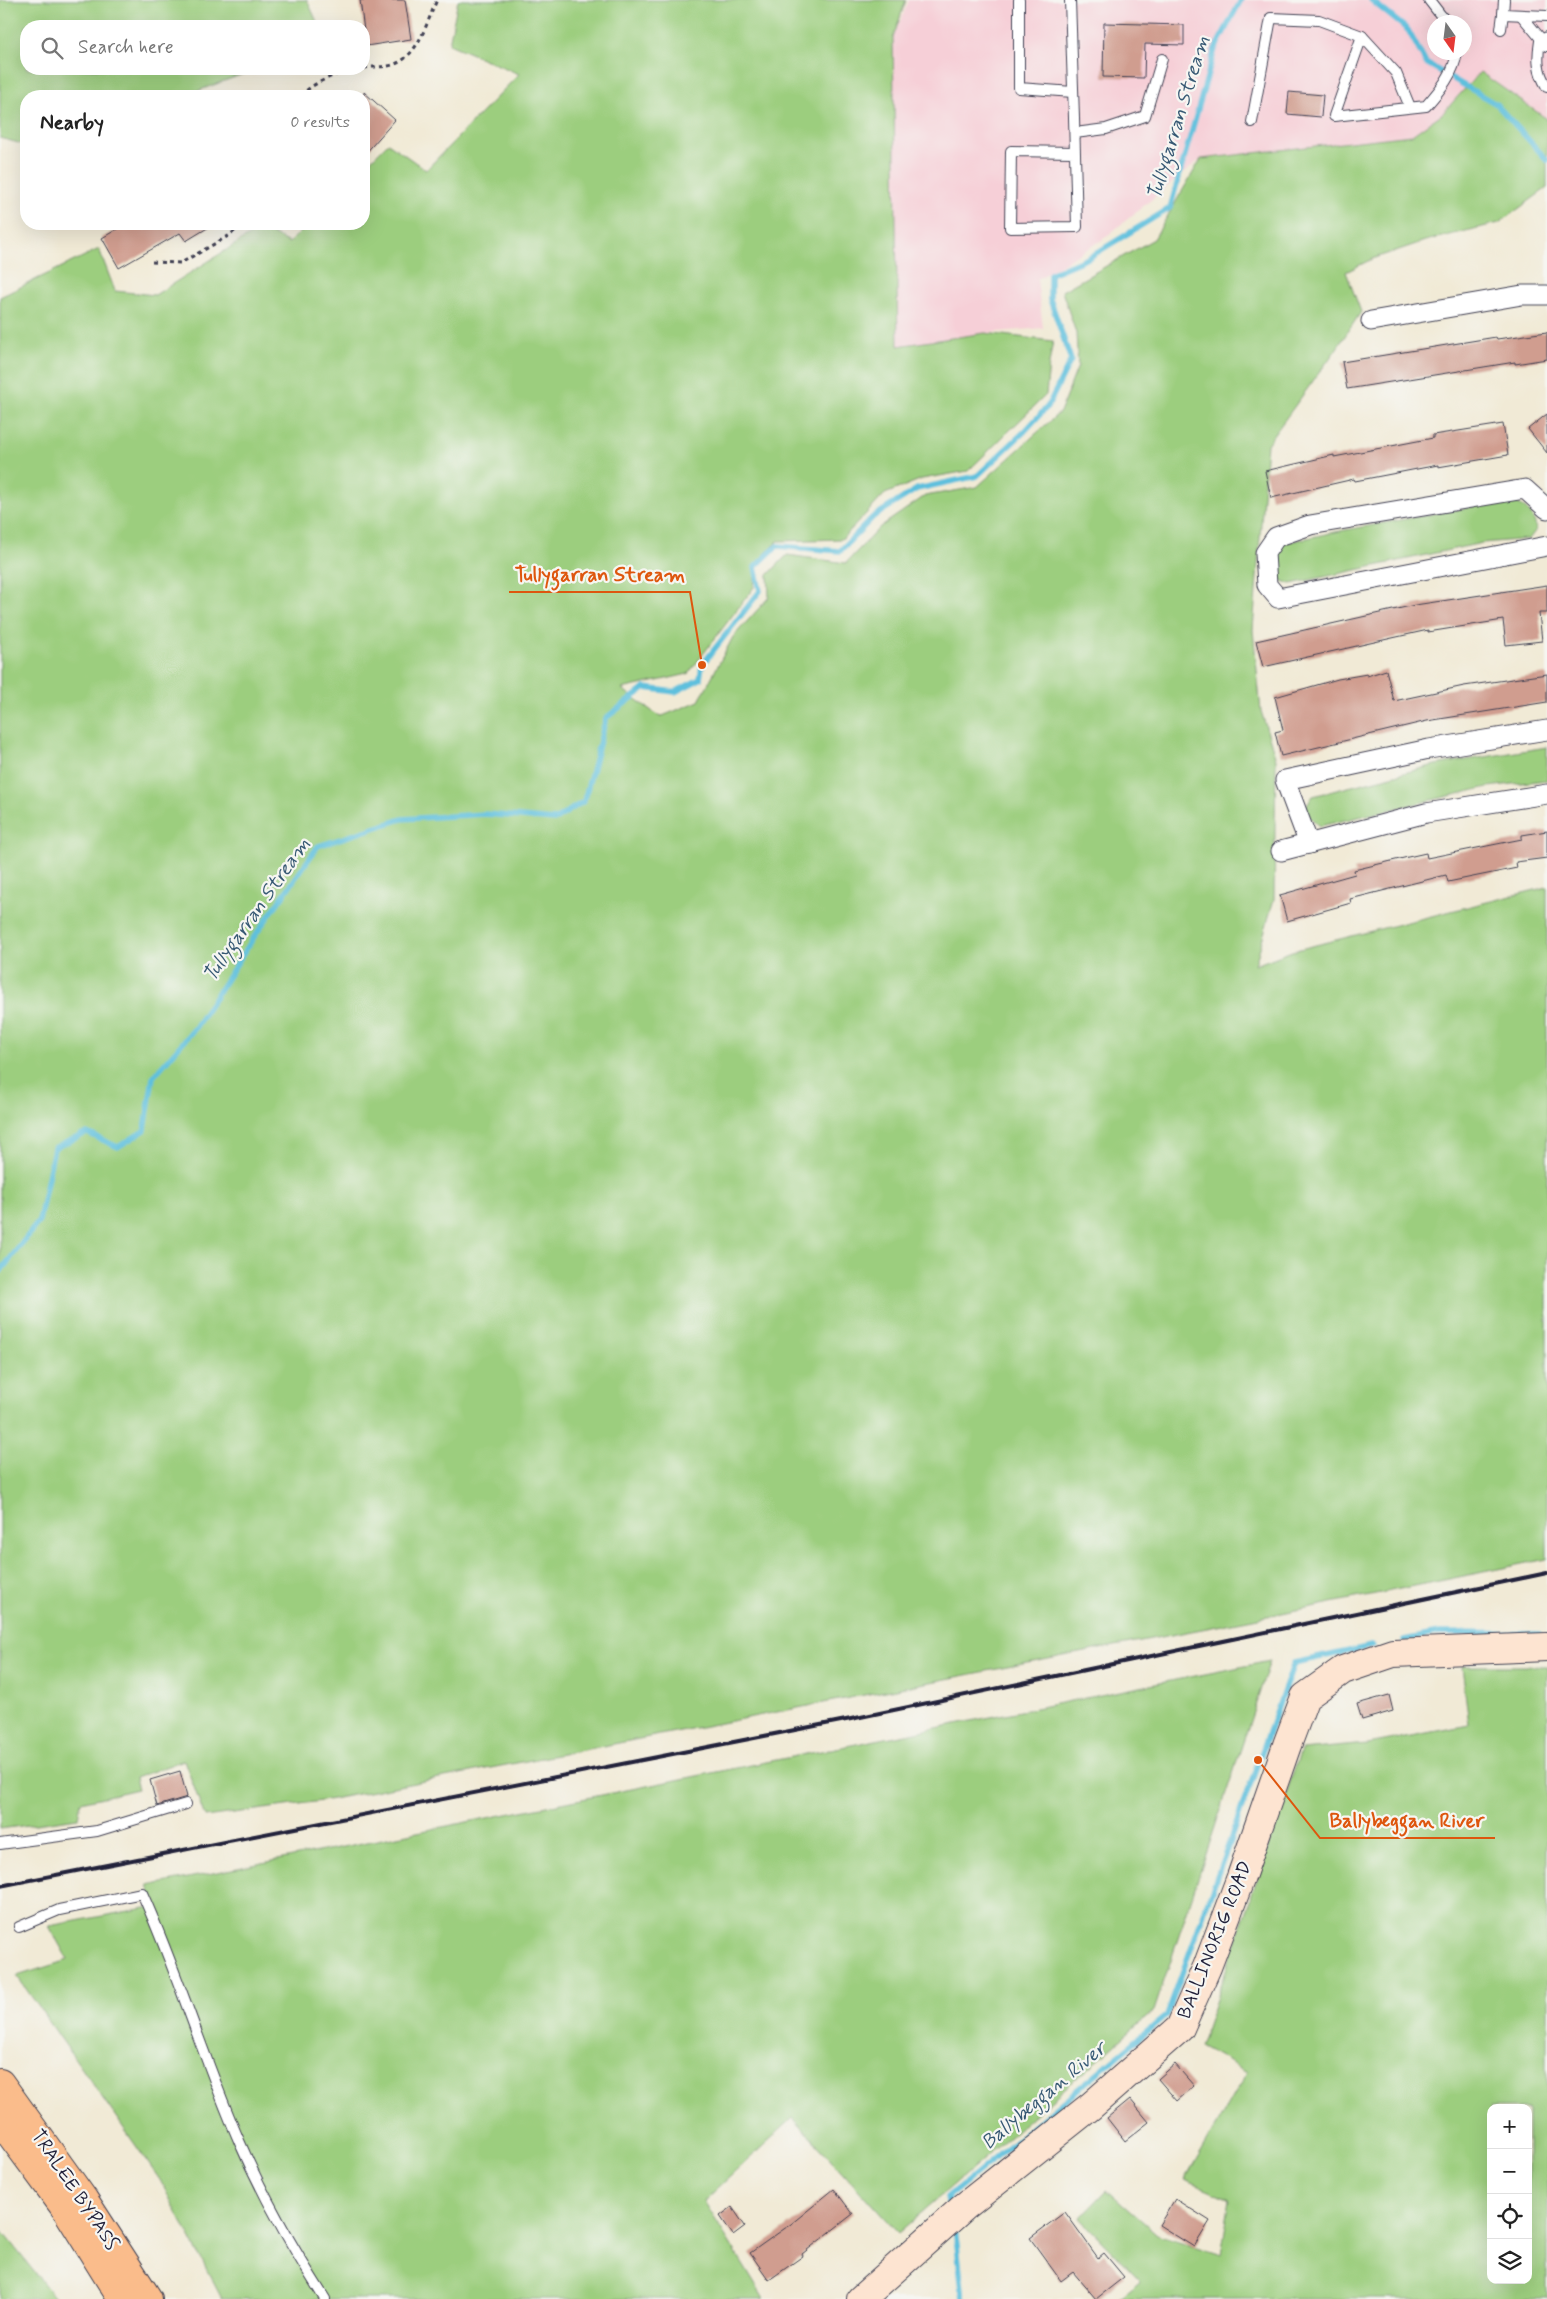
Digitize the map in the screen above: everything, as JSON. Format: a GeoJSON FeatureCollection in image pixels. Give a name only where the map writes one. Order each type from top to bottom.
{"type":"FeatureCollection","features":[{"type":"Feature","properties":{"kind":"main road","name":"TRALEE BYPASS"},"geometry":{"type":"LineString","coordinates":[[0,2083],[84,2200],[148,2299]]}},
{"type":"Feature","properties":{"kind":"main road","name":"TRALEE BYPASS"},"geometry":{"type":"LineString","coordinates":[[0,2120],[68,2212],[122,2299]]}},
{"type":"Feature","properties":{"kind":"street"},"geometry":{"type":"LineString","coordinates":[[1370,321],[1522,295],[1547,295]]}},
{"type":"Feature","properties":{"kind":"street"},"geometry":{"type":"LineString","coordinates":[[1547,509],[1525,489],[1310,525],[1276,537],[1265,553],[1267,585],[1278,598],[1547,546]]}},
{"type":"Feature","properties":{"kind":"street"},"geometry":{"type":"LineString","coordinates":[[1309,844],[1285,780],[1429,749],[1547,730]]}},
{"type":"Feature","properties":{"kind":"street"},"geometry":{"type":"LineString","coordinates":[[1282,851],[1426,813],[1547,794]]}},
{"type":"Feature","properties":{"kind":"street","name":"BALLINORIG ROAD"},"geometry":{"type":"LineString","coordinates":[[861,2299],[964,2207],[1113,2088],[1180,2028],[1207,1967],[1241,1877],[1286,1745],[1305,1697],[1343,1670],[1393,1652],[1547,1647]]}},
{"type":"Feature","properties":{"kind":"lane"},"geometry":{"type":"LineString","coordinates":[[1019,0],[1019,88],[1073,92]]}},
{"type":"Feature","properties":{"kind":"lane"},"geometry":{"type":"LineString","coordinates":[[1070,0],[1075,133],[1077,227],[1010,228],[1010,151],[1075,152]]}},
{"type":"Feature","properties":{"kind":"lane"},"geometry":{"type":"LineString","coordinates":[[1429,0],[1441,15]]}},
{"type":"Feature","properties":{"kind":"lane"},"geometry":{"type":"LineString","coordinates":[[1500,29],[1504,0]]}},
{"type":"Feature","properties":{"kind":"lane"},"geometry":{"type":"LineString","coordinates":[[1503,14],[1547,16]]}},
{"type":"Feature","properties":{"kind":"lane"},"geometry":{"type":"LineString","coordinates":[[1521,15],[1545,41],[1537,58],[1540,76],[1547,87]]}},
{"type":"Feature","properties":{"kind":"lane"},"geometry":{"type":"LineString","coordinates":[[1252,122],[1271,18],[1319,20],[1362,36],[1396,73],[1410,107]]}},
{"type":"Feature","properties":{"kind":"lane"},"geometry":{"type":"LineString","coordinates":[[1362,36],[1334,116],[1426,106],[1445,84],[1456,60]]}},
{"type":"Feature","properties":{"kind":"lane"},"geometry":{"type":"LineString","coordinates":[[1075,133],[1106,129],[1145,116],[1162,58]]}},
{"type":"Feature","properties":{"kind":"lane"},"geometry":{"type":"LineString","coordinates":[[0,1844],[5,1845],[97,1831],[186,1804]]}},
{"type":"Feature","properties":{"kind":"lane"},"geometry":{"type":"LineString","coordinates":[[18,1927],[59,1910],[142,1893],[167,1949],[240,2143],[289,2243],[325,2299]]}},
{"type":"Feature","properties":{"kind":"path"},"geometry":{"type":"LineString","coordinates":[[370,67],[394,65],[410,54],[421,36],[437,0]]}},
{"type":"Feature","properties":{"kind":"path"},"geometry":{"type":"LineString","coordinates":[[305,90],[336,75]]}},
{"type":"Feature","properties":{"kind":"path"},"geometry":{"type":"LineString","coordinates":[[152,262],[182,264],[235,230]]}},
{"type":"Feature","properties":{"kind":"shaded area"},"geometry":{"type":"Polygon","coordinates":[[[909,0],[1547,0],[1547,119],[1480,72],[1443,113],[1412,135],[1201,159],[1102,240],[1037,279],[1043,328],[985,333],[898,347],[893,38],[909,0]]]}},
{"type":"Feature","properties":{"kind":"green space"},"geometry":{"type":"Polygon","coordinates":[[[0,0],[307,0],[316,20],[20,20],[20,75],[241,75],[200,90],[20,90],[20,143],[0,138],[0,0]]]}},
{"type":"Feature","properties":{"kind":"green space"},"geometry":{"type":"Polygon","coordinates":[[[458,0],[906,0],[893,38],[898,346],[985,333],[1053,341],[1046,395],[968,471],[922,479],[885,494],[842,539],[778,541],[757,562],[754,587],[688,674],[622,689],[660,717],[699,701],[733,637],[769,597],[768,575],[787,555],[846,563],[880,527],[925,496],[977,487],[1060,412],[1078,366],[1076,333],[1062,291],[1154,239],[1201,159],[1412,135],[1443,113],[1480,72],[1547,119],[1547,188],[1499,223],[1425,241],[1372,259],[1346,272],[1361,312],[1267,444],[1253,630],[1261,711],[1276,759],[1274,899],[1255,965],[1292,951],[1547,887],[1547,1559],[1248,1620],[322,1801],[205,1817],[184,1760],[135,1778],[138,1789],[81,1802],[78,1818],[0,1829],[0,297],[99,249],[115,291],[155,295],[258,230],[265,230],[289,243],[302,230],[370,230],[370,161],[388,143],[426,170],[519,74],[449,44],[458,0]]]}},
{"type":"Feature","properties":{"kind":"green space"},"geometry":{"type":"Polygon","coordinates":[[[1509,500],[1524,507],[1531,515],[1536,530],[1529,539],[1482,543],[1291,584],[1276,579],[1273,558],[1279,544],[1509,500]]]}},
{"type":"Feature","properties":{"kind":"green space"},"geometry":{"type":"Polygon","coordinates":[[[1547,747],[1547,780],[1488,787],[1320,826],[1305,813],[1307,804],[1313,796],[1435,765],[1547,747]]]}},
{"type":"Feature","properties":{"kind":"green space"},"geometry":{"type":"Polygon","coordinates":[[[1270,1661],[1154,2011],[898,2233],[793,2118],[704,2201],[764,2299],[222,2299],[160,2180],[17,1976],[68,1960],[49,1926],[156,1906],[148,1886],[1270,1661]]]}},
{"type":"Feature","properties":{"kind":"green space"},"geometry":{"type":"Polygon","coordinates":[[[1462,1666],[1547,1666],[1547,2299],[1118,2299],[1141,2281],[1080,2218],[1107,2190],[1157,2234],[1221,2255],[1230,2199],[1185,2180],[1247,2072],[1200,2046],[1301,1750],[1368,1744],[1469,1725],[1462,1666]]]}},
{"type":"Feature","properties":{"kind":"green space"},"geometry":{"type":"Polygon","coordinates":[[[0,2229],[55,2298],[55,2299],[0,2299],[0,2229]]]}},
{"type":"Feature","properties":{"kind":"building"},"geometry":{"type":"Polygon","coordinates":[[[360,0],[405,0],[411,39],[370,45],[370,20],[363,20],[360,0]]]}},
{"type":"Feature","properties":{"kind":"building"},"geometry":{"type":"Polygon","coordinates":[[[1104,23],[1184,25],[1184,45],[1145,44],[1144,78],[1103,77],[1104,23]]]}},
{"type":"Feature","properties":{"kind":"building"},"geometry":{"type":"Polygon","coordinates":[[[1289,92],[1323,95],[1321,117],[1287,114],[1289,92]]]}},
{"type":"Feature","properties":{"kind":"building"},"geometry":{"type":"Polygon","coordinates":[[[370,97],[395,120],[370,148],[370,97]]]}},
{"type":"Feature","properties":{"kind":"building"},"geometry":{"type":"Polygon","coordinates":[[[116,230],[204,230],[186,241],[180,233],[119,268],[102,238],[116,230]]]}},
{"type":"Feature","properties":{"kind":"building"},"geometry":{"type":"Polygon","coordinates":[[[1547,332],[1547,359],[1515,364],[1515,362],[1347,389],[1342,362],[1496,337],[1497,339],[1547,332]]]}},
{"type":"Feature","properties":{"kind":"building"},"geometry":{"type":"Polygon","coordinates":[[[1547,414],[1547,453],[1528,429],[1547,414]]]}},
{"type":"Feature","properties":{"kind":"building"},"geometry":{"type":"Polygon","coordinates":[[[1503,424],[1508,455],[1438,467],[1438,465],[1355,481],[1354,479],[1271,498],[1265,471],[1334,455],[1334,457],[1433,438],[1433,435],[1503,424]]]}},
{"type":"Feature","properties":{"kind":"building"},"geometry":{"type":"Polygon","coordinates":[[[1547,585],[1547,613],[1539,613],[1542,641],[1506,645],[1503,620],[1428,632],[1428,630],[1263,667],[1256,641],[1415,605],[1547,585]]]}},
{"type":"Feature","properties":{"kind":"building"},"geometry":{"type":"Polygon","coordinates":[[[1386,670],[1394,701],[1464,686],[1547,674],[1547,702],[1427,721],[1281,756],[1275,732],[1283,730],[1275,697],[1338,679],[1367,674],[1367,676],[1386,670]]]}},
{"type":"Feature","properties":{"kind":"building"},"geometry":{"type":"Polygon","coordinates":[[[1547,831],[1547,858],[1516,862],[1517,868],[1448,882],[1446,875],[1350,899],[1351,903],[1287,921],[1280,895],[1355,874],[1354,870],[1408,857],[1426,853],[1427,858],[1522,839],[1522,835],[1547,831]]]}},
{"type":"Feature","properties":{"kind":"building"},"geometry":{"type":"Polygon","coordinates":[[[1389,1695],[1393,1711],[1362,1720],[1357,1704],[1389,1695]]]}},
{"type":"Feature","properties":{"kind":"building"},"geometry":{"type":"Polygon","coordinates":[[[180,1771],[187,1797],[157,1806],[150,1780],[180,1771]]]}},
{"type":"Feature","properties":{"kind":"building"},"geometry":{"type":"Polygon","coordinates":[[[1175,2064],[1194,2086],[1177,2101],[1158,2079],[1175,2064]]]}},
{"type":"Feature","properties":{"kind":"building"},"geometry":{"type":"Polygon","coordinates":[[[1130,2099],[1149,2122],[1125,2141],[1107,2118],[1130,2099]]]}},
{"type":"Feature","properties":{"kind":"building"},"geometry":{"type":"Polygon","coordinates":[[[834,2189],[853,2214],[802,2254],[803,2256],[769,2280],[750,2253],[791,2224],[834,2189]]]}},
{"type":"Feature","properties":{"kind":"building"},"geometry":{"type":"Polygon","coordinates":[[[1175,2199],[1210,2221],[1194,2247],[1159,2225],[1175,2199]]]}},
{"type":"Feature","properties":{"kind":"building"},"geometry":{"type":"Polygon","coordinates":[[[732,2207],[745,2226],[733,2235],[720,2216],[732,2207]]]}},
{"type":"Feature","properties":{"kind":"building"},"geometry":{"type":"Polygon","coordinates":[[[1065,2212],[1098,2258],[1104,2253],[1124,2277],[1096,2299],[1073,2272],[1061,2281],[1030,2238],[1065,2212]]]}},
{"type":"Feature","properties":{"kind":"waterway","name":"Tullygarran Stream"},"geometry":{"type":"LineString","coordinates":[[0,1272],[39,1221],[54,1148],[87,1133],[118,1147],[145,1130],[153,1077],[195,1028],[254,937],[318,846],[402,819],[485,814],[555,820],[584,801],[606,718],[645,688],[675,692],[700,679],[702,665],[760,591],[755,567],[777,546],[840,551],[873,517],[917,489],[977,476],[1024,432],[1048,406],[1071,360],[1050,299],[1050,274],[1088,258],[1170,208],[1215,49],[1241,0]]}},
{"type":"Feature","properties":{"kind":"waterway","name":"Ballybeggan River"},"geometry":{"type":"LineString","coordinates":[[1371,0],[1408,30],[1426,63],[1496,104],[1547,160]]}},
{"type":"Feature","properties":{"kind":"waterway","name":"Ballybeggan River"},"geometry":{"type":"LineString","coordinates":[[1404,1640],[1439,1633],[1539,1634]]}},
{"type":"Feature","properties":{"kind":"waterway","name":"Ballybeggan River"},"geometry":{"type":"LineString","coordinates":[[949,2205],[947,2198],[1167,2015],[1294,1663],[1372,1646]]}},
{"type":"Feature","properties":{"kind":"waterway","name":"Ballybeggan River"},"geometry":{"type":"LineString","coordinates":[[955,2227],[963,2299]]}},
{"type":"Feature","properties":{"kind":"railway"},"geometry":{"type":"LineString","coordinates":[[0,1886],[851,1719],[1547,1573]]}},
{"type":"Feature","properties":{"kind":"place","name":"Tullygarran Stream"},"geometry":{"type":"Point","coordinates":[702,665]}},
{"type":"Feature","properties":{"kind":"place","name":"Ballybeggan River"},"geometry":{"type":"Point","coordinates":[1258,1760]}}]}
